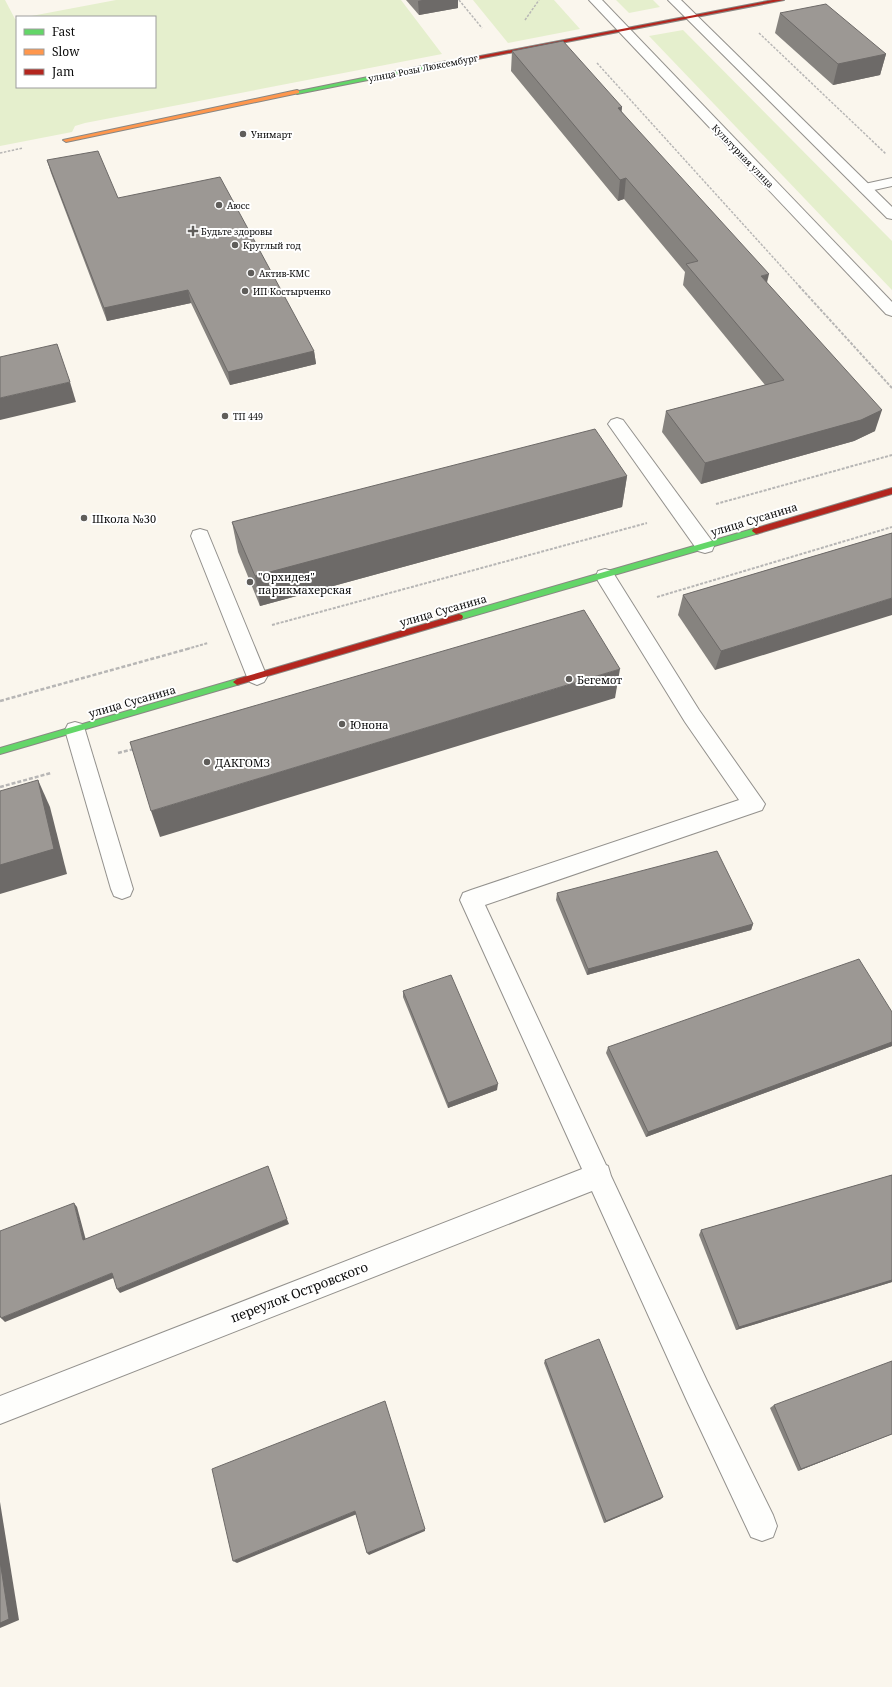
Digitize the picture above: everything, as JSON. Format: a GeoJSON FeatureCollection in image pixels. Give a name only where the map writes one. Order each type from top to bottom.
{"type":"FeatureCollection","features":[{"type":"Feature","properties":{"kind":"street","name":"Культурная улица"},"geometry":{"type":"LineString","coordinates":[[595,0],[892,311]]}},
{"type":"Feature","properties":{"kind":"street"},"geometry":{"type":"LineString","coordinates":[[674,0],[892,215]]}},
{"type":"Feature","properties":{"kind":"street","name":"улица Розы Люксембург"},"geometry":{"type":"LineString","coordinates":[[66,140],[281,95],[781,0]]}},
{"type":"Feature","properties":{"kind":"street"},"geometry":{"type":"LineString","coordinates":[[865,188],[892,182]]}},
{"type":"Feature","properties":{"kind":"street"},"geometry":{"type":"LineString","coordinates":[[617,424],[705,546]]}},
{"type":"Feature","properties":{"kind":"street","name":"улица Сусанина"},"geometry":{"type":"LineString","coordinates":[[0,751],[605,576],[892,491]]}},
{"type":"Feature","properties":{"kind":"street"},"geometry":{"type":"LineString","coordinates":[[200,536],[257,677]]}},
{"type":"Feature","properties":{"kind":"street"},"geometry":{"type":"LineString","coordinates":[[605,576],[692,716],[754,804],[471,900],[599,1175],[697,1391],[762,1526]]}},
{"type":"Feature","properties":{"kind":"street"},"geometry":{"type":"LineString","coordinates":[[75,730],[122,889]]}},
{"type":"Feature","properties":{"kind":"street","name":"переулок Островского"},"geometry":{"type":"LineString","coordinates":[[0,1410],[599,1175]]}},
{"type":"Feature","properties":{"kind":"path"},"geometry":{"type":"LineString","coordinates":[[758,32],[886,154]]}},
{"type":"Feature","properties":{"kind":"path"},"geometry":{"type":"LineString","coordinates":[[602,34],[588,52],[892,388]]}},
{"type":"Feature","properties":{"kind":"path"},"geometry":{"type":"LineString","coordinates":[[0,152],[23,148]]}},
{"type":"Feature","properties":{"kind":"path"},"geometry":{"type":"LineString","coordinates":[[0,701],[892,455]]}},
{"type":"Feature","properties":{"kind":"path"},"geometry":{"type":"LineString","coordinates":[[624,607],[892,526]]}},
{"type":"Feature","properties":{"kind":"path"},"geometry":{"type":"LineString","coordinates":[[0,788],[138,748]]}},
{"type":"Feature","properties":{"kind":"green space"},"geometry":{"type":"Polygon","coordinates":[[[0,0],[5,0],[16,19],[16,88],[156,88],[156,16],[31,16],[116,0],[401,0],[442,54],[85,123],[75,126],[72,132],[0,146],[0,0]]]}},
{"type":"Feature","properties":{"kind":"green space"},"geometry":{"type":"Polygon","coordinates":[[[473,0],[554,0],[580,29],[508,43],[473,0]]]}},
{"type":"Feature","properties":{"kind":"green space"},"geometry":{"type":"Polygon","coordinates":[[[616,0],[653,0],[660,7],[629,13],[616,0]]]}},
{"type":"Feature","properties":{"kind":"green space"},"geometry":{"type":"Polygon","coordinates":[[[683,30],[892,241],[892,290],[649,36],[683,30]]]}},
{"type":"Feature","properties":{"kind":"building"},"geometry":{"type":"Polygon","coordinates":[[[826,4],[886,54],[838,64],[780,13],[826,4]]]}},
{"type":"Feature","properties":{"kind":"building"},"geometry":{"type":"Polygon","coordinates":[[[563,41],[622,107],[618,108],[769,274],[761,276],[882,410],[861,420],[705,463],[666,411],[784,380],[686,264],[698,261],[626,178],[620,180],[512,51],[563,41]]]}},
{"type":"Feature","properties":{"kind":"building"},"geometry":{"type":"Polygon","coordinates":[[[98,151],[118,198],[220,177],[314,351],[228,372],[188,290],[104,308],[47,160],[98,151]]]}},
{"type":"Feature","properties":{"kind":"building"},"geometry":{"type":"Polygon","coordinates":[[[57,344],[70,382],[0,398],[0,357],[57,344]]]}},
{"type":"Feature","properties":{"kind":"building"},"geometry":{"type":"Polygon","coordinates":[[[595,429],[627,476],[255,576],[232,522],[595,429]]]}},
{"type":"Feature","properties":{"kind":"building"},"geometry":{"type":"Polygon","coordinates":[[[892,533],[892,598],[721,651],[683,595],[892,533]]]}},
{"type":"Feature","properties":{"kind":"building"},"geometry":{"type":"Polygon","coordinates":[[[584,610],[620,669],[151,811],[130,742],[584,610]]]}},
{"type":"Feature","properties":{"kind":"building"},"geometry":{"type":"Polygon","coordinates":[[[38,780],[54,849],[0,865],[0,791],[38,780]]]}},
{"type":"Feature","properties":{"kind":"building"},"geometry":{"type":"Polygon","coordinates":[[[717,851],[753,924],[588,969],[557,893],[717,851]]]}},
{"type":"Feature","properties":{"kind":"building"},"geometry":{"type":"Polygon","coordinates":[[[859,959],[892,1012],[892,1042],[648,1132],[608,1047],[859,959]]]}},
{"type":"Feature","properties":{"kind":"building"},"geometry":{"type":"Polygon","coordinates":[[[451,975],[498,1084],[448,1103],[403,991],[451,975]]]}},
{"type":"Feature","properties":{"kind":"building"},"geometry":{"type":"Polygon","coordinates":[[[268,1166],[287,1219],[117,1289],[112,1273],[1,1318],[0,1231],[74,1203],[83,1240],[268,1166]]]}},
{"type":"Feature","properties":{"kind":"building"},"geometry":{"type":"Polygon","coordinates":[[[892,1175],[892,1280],[739,1327],[701,1230],[892,1175]]]}},
{"type":"Feature","properties":{"kind":"building"},"geometry":{"type":"Polygon","coordinates":[[[599,1339],[663,1497],[606,1521],[545,1360],[599,1339]]]}},
{"type":"Feature","properties":{"kind":"building"},"geometry":{"type":"Polygon","coordinates":[[[892,1361],[892,1434],[801,1469],[774,1405],[892,1361]]]}},
{"type":"Feature","properties":{"kind":"building"},"geometry":{"type":"Polygon","coordinates":[[[385,1401],[425,1529],[367,1553],[355,1511],[233,1561],[212,1469],[385,1401]]]}},
{"type":"Feature","properties":{"kind":"building"},"geometry":{"type":"Polygon","coordinates":[[[0,1561],[9,1619],[0,1623],[0,1561]]]}},
{"type":"Feature","properties":{"kind":"traffic: fast"},"geometry":{"type":"LineString","coordinates":[[297,92],[447,63]]}},
{"type":"Feature","properties":{"kind":"traffic: fast"},"geometry":{"type":"LineString","coordinates":[[459,617],[756,531]]}},
{"type":"Feature","properties":{"kind":"traffic: fast"},"geometry":{"type":"LineString","coordinates":[[0,751],[237,682]]}},
{"type":"Feature","properties":{"kind":"traffic: slow"},"geometry":{"type":"LineString","coordinates":[[66,140],[297,92]]}},
{"type":"Feature","properties":{"kind":"traffic: jam"},"geometry":{"type":"LineString","coordinates":[[447,63],[781,0]]}},
{"type":"Feature","properties":{"kind":"traffic: jam"},"geometry":{"type":"LineString","coordinates":[[756,531],[892,491]]}},
{"type":"Feature","properties":{"kind":"traffic: jam"},"geometry":{"type":"LineString","coordinates":[[237,682],[459,617]]}},
{"type":"Feature","properties":{"kind":"place","name":"Унимарт"},"geometry":{"type":"Point","coordinates":[243,134]}},
{"type":"Feature","properties":{"kind":"place","name":"Аюсс"},"geometry":{"type":"Point","coordinates":[219,205]}},
{"type":"Feature","properties":{"kind":"place","name":"Будьте здоровы"},"geometry":{"type":"Point","coordinates":[193,231]}},
{"type":"Feature","properties":{"kind":"place","name":"Круглый год"},"geometry":{"type":"Point","coordinates":[235,245]}},
{"type":"Feature","properties":{"kind":"place","name":"Актив-КМС"},"geometry":{"type":"Point","coordinates":[251,273]}},
{"type":"Feature","properties":{"kind":"place","name":"ИП Костырченко"},"geometry":{"type":"Point","coordinates":[245,291]}},
{"type":"Feature","properties":{"kind":"place","name":"ТП 449"},"geometry":{"type":"Point","coordinates":[225,416]}},
{"type":"Feature","properties":{"kind":"place","name":"Школа №30"},"geometry":{"type":"Point","coordinates":[84,518]}},
{"type":"Feature","properties":{"kind":"place","name":"\"Орхидея\" парикмахерская"},"geometry":{"type":"Point","coordinates":[250,582]}},
{"type":"Feature","properties":{"kind":"place","name":"Бегемот"},"geometry":{"type":"Point","coordinates":[569,679]}},
{"type":"Feature","properties":{"kind":"place","name":"Юнона"},"geometry":{"type":"Point","coordinates":[342,724]}},
{"type":"Feature","properties":{"kind":"place","name":"ДАКГОМЗ"},"geometry":{"type":"Point","coordinates":[207,762]}}]}
